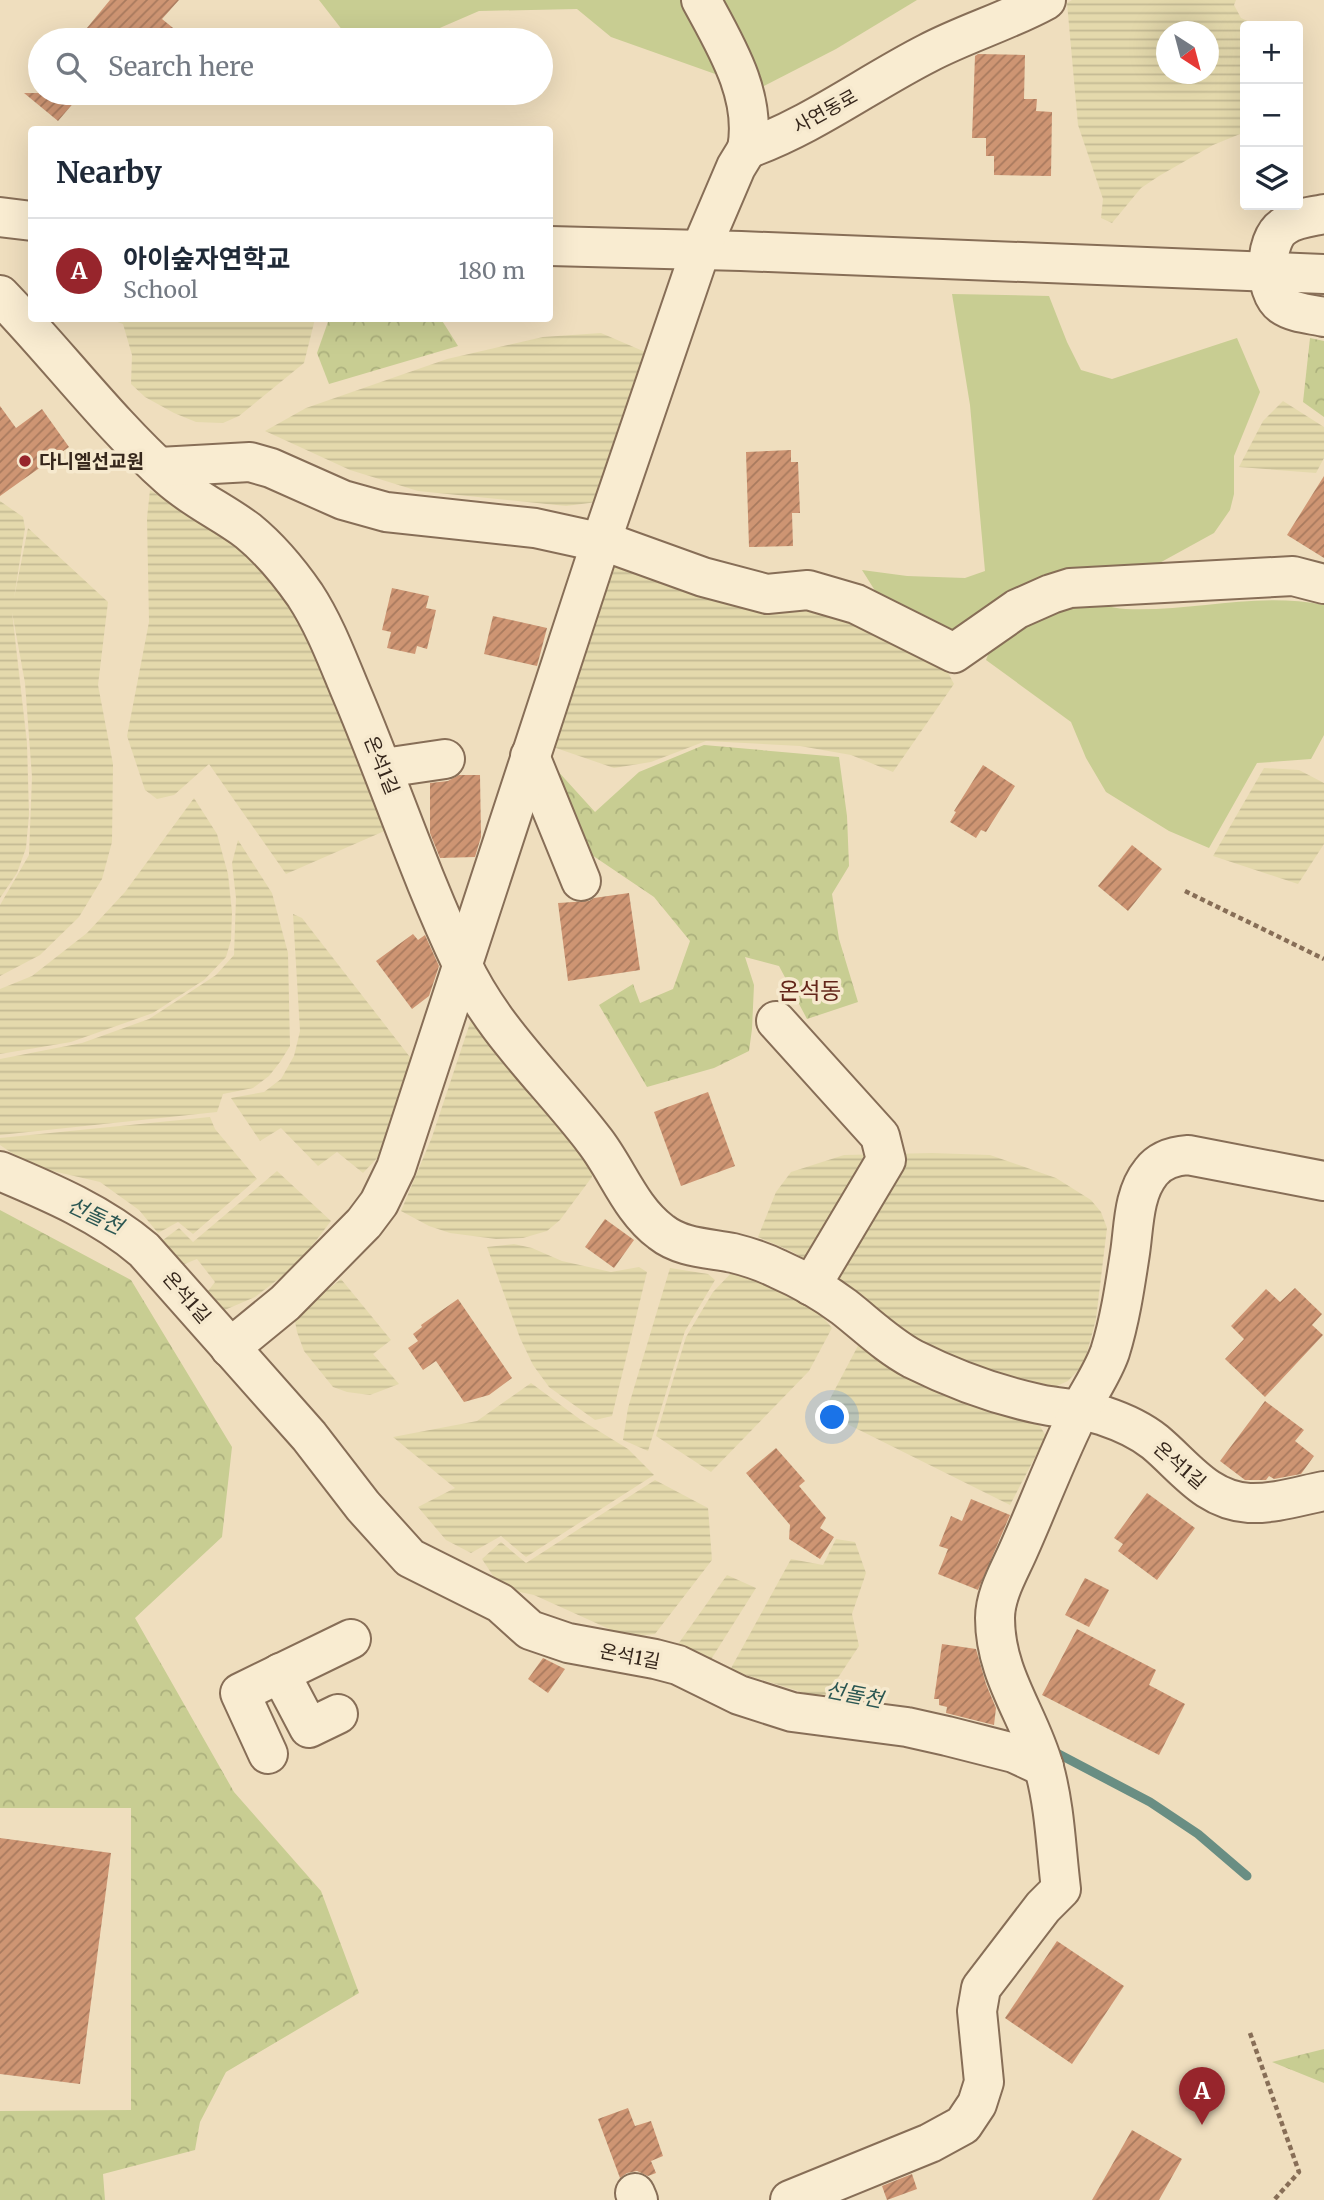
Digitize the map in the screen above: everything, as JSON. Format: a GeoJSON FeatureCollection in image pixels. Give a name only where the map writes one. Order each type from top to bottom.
{"type":"FeatureCollection","features":[{"type":"Feature","properties":{"kind":"street"},"geometry":{"type":"LineString","coordinates":[[230,1348],[299,1290],[364,1223],[379,1203],[396,1168],[601,542],[701,249],[736,167],[747,149],[750,112],[744,91],[729,54],[701,0]]}},
{"type":"Feature","properties":{"kind":"street","name":"사연동로"},"geometry":{"type":"LineString","coordinates":[[747,149],[771,141],[825,113],[931,51],[1046,0]]}},
{"type":"Feature","properties":{"kind":"street"},"geometry":{"type":"LineString","coordinates":[[1324,214],[1294,220],[1278,230],[1272,245],[1268,271],[1272,293],[1285,307],[1324,317]]}},
{"type":"Feature","properties":{"kind":"street"},"geometry":{"type":"LineString","coordinates":[[0,217],[28,220]]}},
{"type":"Feature","properties":{"kind":"street"},"geometry":{"type":"LineString","coordinates":[[553,246],[701,249],[1324,274]]}},
{"type":"Feature","properties":{"kind":"street","name":"온석1길"},"geometry":{"type":"LineString","coordinates":[[0,295],[159,467],[178,485],[247,531],[268,548],[284,567],[319,618],[384,768],[462,964],[488,1011],[596,1142],[637,1207],[653,1226],[680,1243],[749,1257],[811,1286],[846,1308],[882,1340],[925,1364],[1022,1400],[1050,1407],[1081,1409],[1118,1421],[1140,1432],[1203,1486],[1227,1499],[1249,1503],[1267,1502],[1324,1491]]}},
{"type":"Feature","properties":{"kind":"street"},"geometry":{"type":"LineString","coordinates":[[159,467],[250,462],[271,468],[343,500],[386,512],[535,528],[618,545],[703,577],[767,594],[808,590],[856,604],[954,653],[1017,609],[1070,588],[1293,576],[1324,584]]}},
{"type":"Feature","properties":{"kind":"street"},"geometry":{"type":"LineString","coordinates":[[530,757],[581,881]]}},
{"type":"Feature","properties":{"kind":"street"},"geometry":{"type":"LineString","coordinates":[[384,768],[445,759]]}},
{"type":"Feature","properties":{"kind":"street"},"geometry":{"type":"LineString","coordinates":[[776,1021],[880,1136],[886,1160],[811,1286]]}},
{"type":"Feature","properties":{"kind":"street"},"geometry":{"type":"LineString","coordinates":[[790,2200],[930,2143],[954,2131],[967,2120],[977,2104],[984,2082],[977,2007],[981,1988],[1043,1906],[1061,1889],[1055,1823],[1044,1767],[1001,1666],[997,1644],[996,1607],[1081,1409],[1110,1352],[1122,1301],[1138,1200],[1144,1184],[1154,1168],[1172,1157],[1188,1155],[1324,1181]]}},
{"type":"Feature","properties":{"kind":"street","name":"온석1길"},"geometry":{"type":"LineString","coordinates":[[0,1171],[58,1197],[131,1239],[164,1271],[309,1436],[363,1506],[410,1558],[500,1603],[530,1630],[568,1643],[678,1665],[739,1695],[792,1712],[907,1727],[1014,1753],[1044,1767]]}},
{"type":"Feature","properties":{"kind":"street"},"geometry":{"type":"LineString","coordinates":[[268,1754],[240,1693],[351,1639]]}},
{"type":"Feature","properties":{"kind":"street"},"geometry":{"type":"LineString","coordinates":[[280,1673],[309,1728],[338,1714]]}},
{"type":"Feature","properties":{"kind":"path"},"geometry":{"type":"LineString","coordinates":[[1185,891],[1324,959]]}},
{"type":"Feature","properties":{"kind":"path"},"geometry":{"type":"LineString","coordinates":[[1250,2033],[1299,2172],[1274,2200]]}},
{"type":"Feature","properties":{"kind":"shaded area"},"geometry":{"type":"Polygon","coordinates":[[[1072,0],[1236,0],[1234,5],[1241,18],[1248,21],[1240,21],[1240,134],[1213,145],[1141,188],[1112,223],[1101,218],[1103,199],[1078,125],[1067,3],[1072,0]]]}},
{"type":"Feature","properties":{"kind":"shaded area"},"geometry":{"type":"Polygon","coordinates":[[[117,322],[314,322],[304,363],[239,416],[223,423],[196,422],[174,413],[145,397],[131,384],[132,355],[123,324],[117,322]]]}},
{"type":"Feature","properties":{"kind":"shaded area"},"geometry":{"type":"Polygon","coordinates":[[[601,333],[657,357],[597,502],[566,506],[418,491],[350,470],[265,431],[306,408],[447,359],[543,337],[601,333]]]}},
{"type":"Feature","properties":{"kind":"shaded area"},"geometry":{"type":"Polygon","coordinates":[[[1283,401],[1324,427],[1324,458],[1316,473],[1239,467],[1263,421],[1283,401]]]}},
{"type":"Feature","properties":{"kind":"shaded area"},"geometry":{"type":"Polygon","coordinates":[[[150,490],[236,544],[284,597],[329,680],[389,829],[286,874],[209,764],[174,795],[157,799],[145,790],[127,736],[149,622],[147,518],[150,490]]]}},
{"type":"Feature","properties":{"kind":"shaded area"},"geometry":{"type":"Polygon","coordinates":[[[0,501],[23,517],[25,528],[14,598],[28,528],[108,602],[98,685],[113,764],[112,842],[102,879],[79,917],[40,955],[0,976],[0,905],[29,855],[32,777],[25,683],[12,612],[27,743],[29,814],[26,848],[17,873],[0,898],[0,501]]]}},
{"type":"Feature","properties":{"kind":"shaded area"},"geometry":{"type":"Polygon","coordinates":[[[610,552],[821,604],[943,663],[954,684],[893,772],[851,755],[800,746],[706,741],[651,762],[614,768],[553,747],[610,552]]]}},
{"type":"Feature","properties":{"kind":"shaded area"},"geometry":{"type":"Polygon","coordinates":[[[1264,768],[1299,770],[1324,783],[1324,844],[1298,884],[1213,856],[1264,768]]]}},
{"type":"Feature","properties":{"kind":"shaded area"},"geometry":{"type":"Polygon","coordinates":[[[194,798],[217,834],[228,874],[232,912],[231,940],[226,957],[204,980],[153,1013],[71,1042],[0,1054],[0,989],[32,976],[87,933],[125,892],[194,798]]]}},
{"type":"Feature","properties":{"kind":"shaded area"},"geometry":{"type":"Polygon","coordinates":[[[238,840],[272,893],[288,953],[290,1046],[269,1076],[253,1088],[223,1094],[217,1112],[0,1135],[0,1059],[82,1043],[149,1019],[216,975],[234,955],[236,898],[232,863],[238,840]]]}},
{"type":"Feature","properties":{"kind":"shaded area"},"geometry":{"type":"Polygon","coordinates":[[[293,914],[302,918],[420,1070],[404,1130],[363,1173],[337,1152],[318,1166],[281,1128],[260,1141],[231,1098],[264,1092],[281,1079],[294,1056],[300,1031],[293,914]]]}},
{"type":"Feature","properties":{"kind":"shaded area"},"geometry":{"type":"Polygon","coordinates":[[[473,1014],[592,1162],[592,1177],[560,1220],[547,1231],[523,1238],[496,1239],[450,1233],[429,1226],[401,1211],[432,1137],[473,1014]]]}},
{"type":"Feature","properties":{"kind":"shaded area"},"geometry":{"type":"Polygon","coordinates":[[[210,1117],[215,1129],[257,1179],[193,1234],[178,1222],[158,1233],[139,1210],[100,1182],[31,1166],[0,1145],[0,1138],[210,1117]]]}},
{"type":"Feature","properties":{"kind":"shaded area"},"geometry":{"type":"Polygon","coordinates":[[[844,1155],[990,1155],[1056,1178],[1091,1200],[1101,1212],[1107,1228],[1096,1319],[1084,1364],[1068,1381],[1048,1390],[1014,1380],[910,1338],[830,1274],[791,1251],[758,1237],[776,1192],[791,1172],[844,1155]]]}},
{"type":"Feature","properties":{"kind":"shaded area"},"geometry":{"type":"Polygon","coordinates":[[[277,1171],[331,1221],[298,1264],[255,1297],[220,1312],[205,1295],[215,1282],[197,1259],[177,1267],[159,1243],[179,1228],[193,1242],[277,1171]]]}},
{"type":"Feature","properties":{"kind":"shaded area"},"geometry":{"type":"Polygon","coordinates":[[[514,1244],[532,1248],[562,1261],[611,1272],[639,1267],[647,1272],[612,1416],[595,1420],[549,1387],[533,1365],[520,1338],[487,1247],[514,1244]]]}},
{"type":"Feature","properties":{"kind":"shaded area"},"geometry":{"type":"Polygon","coordinates":[[[670,1268],[708,1274],[715,1280],[685,1331],[648,1451],[623,1440],[628,1408],[670,1268]]]}},
{"type":"Feature","properties":{"kind":"shaded area"},"geometry":{"type":"Polygon","coordinates":[[[734,1270],[771,1283],[815,1308],[832,1328],[809,1371],[711,1472],[656,1436],[686,1337],[713,1292],[734,1270]]]}},
{"type":"Feature","properties":{"kind":"shaded area"},"geometry":{"type":"Polygon","coordinates":[[[341,1279],[391,1340],[373,1354],[399,1384],[370,1395],[347,1392],[333,1387],[304,1351],[294,1316],[341,1279]]]}},
{"type":"Feature","properties":{"kind":"shaded area"},"geometry":{"type":"Polygon","coordinates":[[[861,1340],[1016,1416],[1038,1423],[1046,1436],[1010,1505],[823,1412],[861,1340]]]}},
{"type":"Feature","properties":{"kind":"shaded area"},"geometry":{"type":"Polygon","coordinates":[[[531,1383],[581,1420],[628,1449],[654,1475],[526,1557],[501,1536],[471,1553],[446,1540],[418,1507],[455,1488],[393,1437],[477,1421],[531,1383]]]}},
{"type":"Feature","properties":{"kind":"shaded area"},"geometry":{"type":"Polygon","coordinates":[[[655,1480],[708,1508],[712,1560],[655,1634],[627,1637],[534,1595],[501,1588],[482,1559],[501,1542],[526,1563],[655,1480]]]}},
{"type":"Feature","properties":{"kind":"shaded area"},"geometry":{"type":"Polygon","coordinates":[[[836,1539],[855,1542],[866,1573],[852,1614],[859,1646],[824,1699],[730,1670],[791,1559],[823,1565],[836,1539]]]}},
{"type":"Feature","properties":{"kind":"shaded area"},"geometry":{"type":"Polygon","coordinates":[[[727,1575],[756,1588],[710,1661],[676,1647],[727,1575]]]}},
{"type":"Feature","properties":{"kind":"green space"},"geometry":{"type":"Polygon","coordinates":[[[319,0],[687,0],[718,75],[611,37],[577,9],[479,11],[440,28],[341,28],[319,0]]]}},
{"type":"Feature","properties":{"kind":"green space"},"geometry":{"type":"Polygon","coordinates":[[[716,0],[917,0],[836,49],[762,87],[716,0]]]}},
{"type":"Feature","properties":{"kind":"green space"},"geometry":{"type":"Polygon","coordinates":[[[952,294],[1049,296],[1081,370],[1112,379],[1237,338],[1260,392],[1234,456],[1234,494],[1230,510],[1214,533],[1154,566],[954,636],[879,597],[862,570],[907,576],[965,578],[985,571],[970,405],[952,294]]]}},
{"type":"Feature","properties":{"kind":"green space"},"geometry":{"type":"Polygon","coordinates":[[[328,322],[443,322],[458,346],[329,384],[317,353],[328,322]]]}},
{"type":"Feature","properties":{"kind":"green space"},"geometry":{"type":"Polygon","coordinates":[[[1310,338],[1324,341],[1324,417],[1303,402],[1310,338]]]}},
{"type":"Feature","properties":{"kind":"green space"},"geometry":{"type":"Polygon","coordinates":[[[1078,599],[1126,609],[1274,600],[1324,605],[1324,735],[1311,759],[1257,763],[1209,848],[1169,831],[1106,792],[1086,758],[1071,722],[986,660],[991,647],[1029,621],[1078,599]]]}},
{"type":"Feature","properties":{"kind":"green space"},"geometry":{"type":"Polygon","coordinates":[[[704,745],[839,757],[847,816],[849,866],[832,894],[839,939],[858,1002],[807,1019],[779,966],[745,957],[754,985],[749,1051],[714,1068],[647,1087],[599,1005],[633,984],[640,1003],[673,989],[690,941],[654,897],[580,847],[555,768],[595,812],[639,772],[704,745]]]}},
{"type":"Feature","properties":{"kind":"green space"},"geometry":{"type":"Polygon","coordinates":[[[0,1210],[131,1280],[232,1447],[222,1537],[135,1618],[234,1792],[321,1891],[359,1993],[226,2072],[200,2122],[195,2150],[103,2174],[105,2200],[0,2200],[0,2111],[131,2110],[131,1808],[0,1808],[0,1210]]]}},
{"type":"Feature","properties":{"kind":"green space"},"geometry":{"type":"Polygon","coordinates":[[[1324,2049],[1324,2083],[1272,2062],[1324,2049]]]}},
{"type":"Feature","properties":{"kind":"building"},"geometry":{"type":"Polygon","coordinates":[[[110,0],[179,0],[162,19],[173,28],[87,28],[110,0]]]}},
{"type":"Feature","properties":{"kind":"building"},"geometry":{"type":"Polygon","coordinates":[[[1025,55],[1024,99],[1037,99],[1036,111],[1052,112],[1051,176],[994,175],[994,156],[986,156],[986,138],[972,138],[975,56],[1025,55]]]}},
{"type":"Feature","properties":{"kind":"building"},"geometry":{"type":"Polygon","coordinates":[[[39,105],[72,105],[58,121],[39,105]]]}},
{"type":"Feature","properties":{"kind":"building","name":"다니엘선교원"},"geometry":{"type":"Polygon","coordinates":[[[0,406],[16,428],[42,409],[69,447],[0,496],[0,406]]]}},
{"type":"Feature","properties":{"kind":"building"},"geometry":{"type":"Polygon","coordinates":[[[791,450],[791,462],[798,462],[800,513],[792,513],[793,546],[749,547],[746,452],[791,450]]]}},
{"type":"Feature","properties":{"kind":"building"},"geometry":{"type":"Polygon","coordinates":[[[1324,476],[1324,558],[1287,535],[1324,476]]]}},
{"type":"Feature","properties":{"kind":"building"},"geometry":{"type":"Polygon","coordinates":[[[392,588],[429,596],[426,608],[436,610],[427,649],[417,646],[415,654],[387,648],[391,632],[382,630],[392,588]]]}},
{"type":"Feature","properties":{"kind":"building"},"geometry":{"type":"Polygon","coordinates":[[[493,616],[547,628],[537,666],[484,654],[493,616]]]}},
{"type":"Feature","properties":{"kind":"building"},"geometry":{"type":"Polygon","coordinates":[[[983,765],[1015,786],[986,832],[981,830],[976,838],[950,822],[983,765]]]}},
{"type":"Feature","properties":{"kind":"building"},"geometry":{"type":"Polygon","coordinates":[[[459,775],[480,775],[481,837],[475,857],[440,858],[430,833],[430,783],[448,781],[459,775]]]}},
{"type":"Feature","properties":{"kind":"building"},"geometry":{"type":"Polygon","coordinates":[[[1132,845],[1162,869],[1128,911],[1098,886],[1132,845]]]}},
{"type":"Feature","properties":{"kind":"building"},"geometry":{"type":"Polygon","coordinates":[[[629,893],[640,970],[568,981],[558,903],[589,901],[629,893]]]}},
{"type":"Feature","properties":{"kind":"building"},"geometry":{"type":"Polygon","coordinates":[[[413,934],[418,940],[425,935],[439,966],[429,996],[412,1009],[376,961],[413,934]]]}},
{"type":"Feature","properties":{"kind":"building"},"geometry":{"type":"Polygon","coordinates":[[[708,1092],[735,1166],[681,1186],[654,1112],[708,1092]]]}},
{"type":"Feature","properties":{"kind":"building"},"geometry":{"type":"Polygon","coordinates":[[[605,1219],[634,1240],[614,1268],[585,1247],[605,1219]]]}},
{"type":"Feature","properties":{"kind":"building"},"geometry":{"type":"Polygon","coordinates":[[[1295,1288],[1322,1314],[1312,1325],[1323,1335],[1265,1397],[1225,1359],[1244,1339],[1231,1326],[1266,1289],[1280,1302],[1295,1288]]]}},
{"type":"Feature","properties":{"kind":"building"},"geometry":{"type":"Polygon","coordinates":[[[458,1299],[512,1378],[489,1395],[464,1402],[436,1361],[423,1370],[408,1348],[418,1341],[413,1334],[421,1325],[458,1299]]]}},
{"type":"Feature","properties":{"kind":"building"},"geometry":{"type":"Polygon","coordinates":[[[1265,1401],[1304,1430],[1295,1441],[1314,1456],[1301,1474],[1274,1479],[1269,1476],[1266,1480],[1245,1480],[1220,1461],[1265,1401]]]}},
{"type":"Feature","properties":{"kind":"building"},"geometry":{"type":"Polygon","coordinates":[[[776,1448],[805,1481],[799,1486],[826,1518],[820,1528],[834,1537],[820,1559],[789,1539],[790,1525],[746,1473],[776,1448]]]}},
{"type":"Feature","properties":{"kind":"building"},"geometry":{"type":"Polygon","coordinates":[[[1147,1493],[1195,1528],[1157,1580],[1118,1551],[1123,1544],[1114,1538],[1147,1493]]]}},
{"type":"Feature","properties":{"kind":"building"},"geometry":{"type":"Polygon","coordinates":[[[971,1499],[1010,1515],[978,1590],[938,1574],[948,1549],[939,1546],[951,1516],[962,1521],[971,1499]]]}},
{"type":"Feature","properties":{"kind":"building"},"geometry":{"type":"Polygon","coordinates":[[[1085,1578],[1109,1590],[1089,1627],[1065,1615],[1085,1578]]]}},
{"type":"Feature","properties":{"kind":"building"},"geometry":{"type":"Polygon","coordinates":[[[1077,1629],[1156,1670],[1149,1685],[1185,1704],[1159,1755],[1042,1695],[1077,1629]]]}},
{"type":"Feature","properties":{"kind":"building"},"geometry":{"type":"Polygon","coordinates":[[[942,1644],[976,1649],[996,1708],[994,1725],[946,1713],[947,1707],[939,1705],[939,1699],[934,1699],[942,1644]]]}},
{"type":"Feature","properties":{"kind":"building"},"geometry":{"type":"Polygon","coordinates":[[[543,1658],[565,1669],[548,1693],[528,1679],[543,1658]]]}},
{"type":"Feature","properties":{"kind":"building"},"geometry":{"type":"Polygon","coordinates":[[[0,1838],[111,1853],[80,2084],[0,2074],[0,1838]]]}},
{"type":"Feature","properties":{"kind":"building"},"geometry":{"type":"Polygon","coordinates":[[[1057,1941],[1124,1986],[1072,2064],[1005,2018],[1057,1941]]]}},
{"type":"Feature","properties":{"kind":"building"},"geometry":{"type":"Polygon","coordinates":[[[628,2108],[635,2126],[651,2121],[663,2156],[651,2161],[656,2173],[648,2176],[637,2171],[620,2178],[598,2119],[628,2108]]]}},
{"type":"Feature","properties":{"kind":"building"},"geometry":{"type":"Polygon","coordinates":[[[1132,2130],[1182,2159],[1159,2200],[1092,2200],[1132,2130]]]}},
{"type":"Feature","properties":{"kind":"building"},"geometry":{"type":"Polygon","coordinates":[[[912,2174],[917,2189],[887,2200],[882,2186],[912,2174]]]}},
{"type":"Feature","properties":{"kind":"waterway","name":"선돌천"},"geometry":{"type":"LineString","coordinates":[[1051,1750],[1150,1802],[1198,1834],[1247,1876]]}},
{"type":"Feature","properties":{"kind":"place","name":"다니엘선교원"},"geometry":{"type":"Point","coordinates":[25,461]}},
{"type":"Feature","properties":{"kind":"place","name":"아이숲자연학교"},"geometry":{"type":"Point","coordinates":[1202,2125]}},
{"type":"Feature","properties":{"kind":"district","name":"온석동"},"geometry":{"type":"Point","coordinates":[810,991]}}]}
